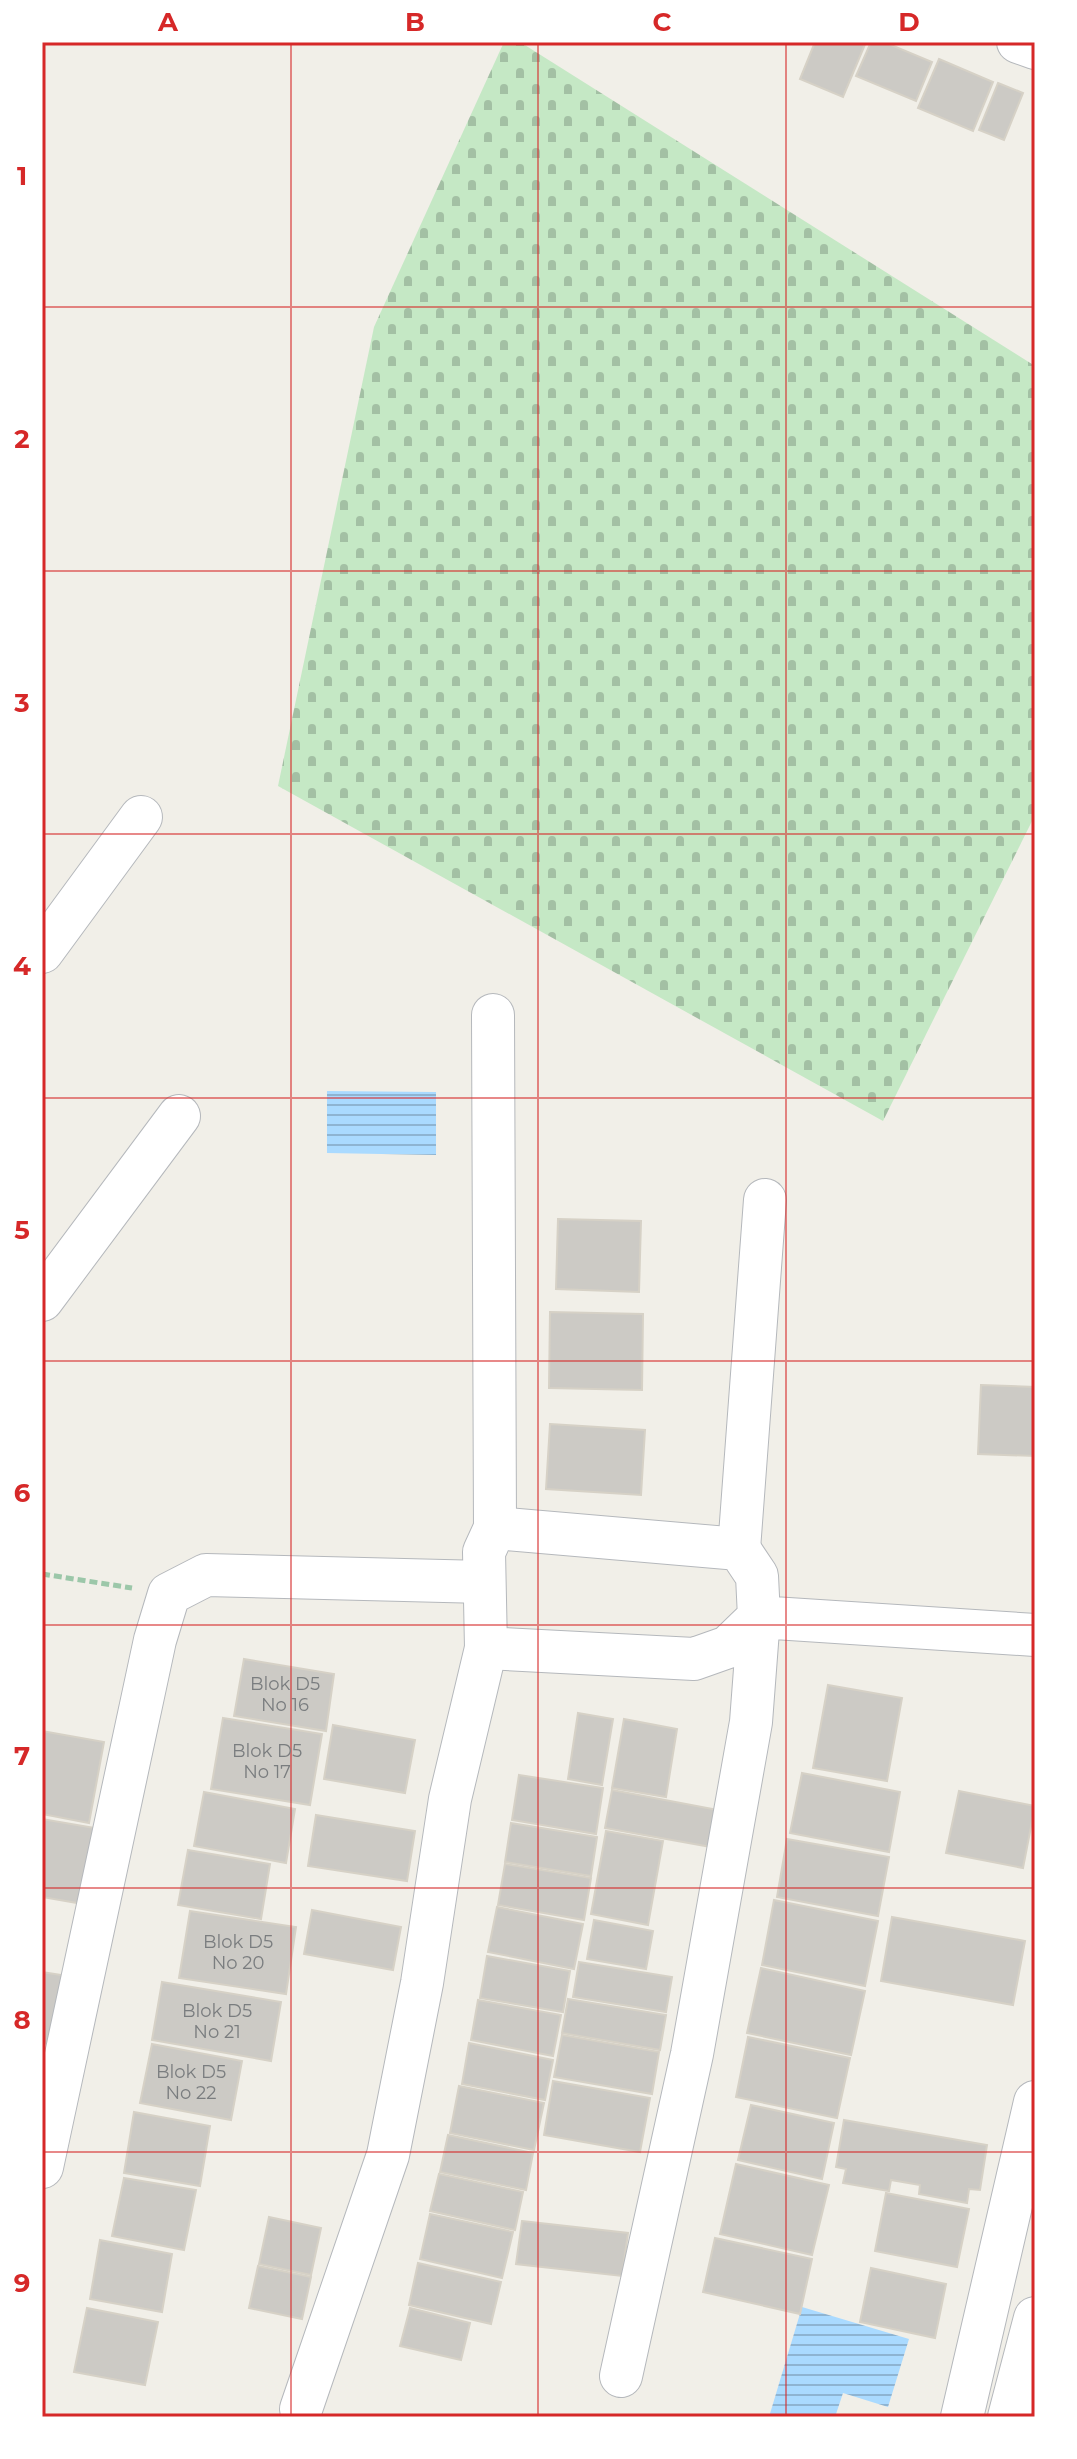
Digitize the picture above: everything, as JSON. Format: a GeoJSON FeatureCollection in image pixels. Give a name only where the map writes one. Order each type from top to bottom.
{"type":"FeatureCollection","features":[{"type":"Feature","properties":{"kind":"street"},"geometry":{"type":"LineString","coordinates":[[1018,42],[1035,48]]}},
{"type":"Feature","properties":{"kind":"street"},"geometry":{"type":"LineString","coordinates":[[42,952],[141,817]]}},
{"type":"Feature","properties":{"kind":"street"},"geometry":{"type":"LineString","coordinates":[[301,2409],[388,2155],[422,1983],[450,1799],[486,1648],[484,1552],[495,1528],[493,1015]]}},
{"type":"Feature","properties":{"kind":"street"},"geometry":{"type":"LineString","coordinates":[[42,1300],[179,1116]]}},
{"type":"Feature","properties":{"kind":"street"},"geometry":{"type":"LineString","coordinates":[[621,2376],[697,2024],[751,1722],[759,1617],[757,1576],[739,1549],[765,1200]]}},
{"type":"Feature","properties":{"kind":"street"},"geometry":{"type":"LineString","coordinates":[[495,1528],[739,1549]]}},
{"type":"Feature","properties":{"kind":"street"},"geometry":{"type":"LineString","coordinates":[[42,2167],[155,1640],[169,1594],[206,1575],[484,1582]]}},
{"type":"Feature","properties":{"kind":"street"},"geometry":{"type":"LineString","coordinates":[[486,1648],[694,1659],[728,1647],[759,1617],[1035,1635]]}},
{"type":"Feature","properties":{"kind":"street"},"geometry":{"type":"LineString","coordinates":[[962,2417],[1018,2258],[1035,2102]]}},
{"type":"Feature","properties":{"kind":"street"},"geometry":{"type":"LineString","coordinates":[[1009,2417],[1035,2318]]}},
{"type":"Feature","properties":{"kind":"path"},"geometry":{"type":"LineString","coordinates":[[42,1574],[169,1594]]}},
{"type":"Feature","properties":{"kind":"green space"},"geometry":{"type":"Polygon","coordinates":[[[504,42],[520,42],[1035,366],[1035,815],[883,1121],[278,786],[374,327],[504,42]]]}},
{"type":"Feature","properties":{"kind":"water"},"geometry":{"type":"Polygon","coordinates":[[[327,1091],[436,1092],[436,1155],[327,1153],[327,1091]]]}},
{"type":"Feature","properties":{"kind":"water"},"geometry":{"type":"Polygon","coordinates":[[[802,2307],[909,2339],[888,2407],[843,2393],[835,2417],[769,2417],[802,2307]]]}},
{"type":"Feature","properties":{"kind":"building"},"geometry":{"type":"Polygon","coordinates":[[[815,42],[866,42],[843,97],[800,79],[815,42]]]}},
{"type":"Feature","properties":{"kind":"building"},"geometry":{"type":"Polygon","coordinates":[[[871,42],[884,42],[932,62],[916,101],[856,76],[871,42]]]}},
{"type":"Feature","properties":{"kind":"building"},"geometry":{"type":"Polygon","coordinates":[[[939,59],[993,82],[973,131],[918,108],[939,59]]]}},
{"type":"Feature","properties":{"kind":"building"},"geometry":{"type":"Polygon","coordinates":[[[998,83],[1023,93],[1004,140],[979,130],[998,83]]]}},
{"type":"Feature","properties":{"kind":"building"},"geometry":{"type":"Polygon","coordinates":[[[558,1219],[641,1221],[639,1292],[556,1289],[558,1219]]]}},
{"type":"Feature","properties":{"kind":"building"},"geometry":{"type":"Polygon","coordinates":[[[550,1312],[643,1314],[642,1390],[549,1388],[550,1312]]]}},
{"type":"Feature","properties":{"kind":"building"},"geometry":{"type":"Polygon","coordinates":[[[981,1385],[1035,1387],[1035,1456],[978,1454],[981,1385]]]}},
{"type":"Feature","properties":{"kind":"building"},"geometry":{"type":"Polygon","coordinates":[[[550,1424],[645,1430],[641,1495],[546,1489],[550,1424]]]}},
{"type":"Feature","properties":{"kind":"building"},"geometry":{"type":"Polygon","coordinates":[[[244,1659],[334,1674],[326,1731],[234,1716],[244,1659]]]}},
{"type":"Feature","properties":{"kind":"building"},"geometry":{"type":"Polygon","coordinates":[[[828,1685],[902,1698],[887,1781],[813,1768],[828,1685]]]}},
{"type":"Feature","properties":{"kind":"building"},"geometry":{"type":"Polygon","coordinates":[[[578,1713],[613,1719],[602,1785],[568,1779],[578,1713]]]}},
{"type":"Feature","properties":{"kind":"building"},"geometry":{"type":"Polygon","coordinates":[[[223,1718],[322,1734],[310,1805],[211,1789],[223,1718]]]}},
{"type":"Feature","properties":{"kind":"building"},"geometry":{"type":"Polygon","coordinates":[[[624,1719],[677,1729],[666,1797],[612,1788],[624,1719]]]}},
{"type":"Feature","properties":{"kind":"building"},"geometry":{"type":"Polygon","coordinates":[[[333,1725],[415,1740],[405,1793],[324,1779],[333,1725]]]}},
{"type":"Feature","properties":{"kind":"building"},"geometry":{"type":"Polygon","coordinates":[[[42,1731],[104,1742],[89,1823],[42,1814],[42,1731]]]}},
{"type":"Feature","properties":{"kind":"building"},"geometry":{"type":"Polygon","coordinates":[[[802,1773],[900,1792],[889,1852],[790,1833],[802,1773]]]}},
{"type":"Feature","properties":{"kind":"building"},"geometry":{"type":"Polygon","coordinates":[[[519,1775],[603,1788],[596,1834],[512,1820],[519,1775]]]}},
{"type":"Feature","properties":{"kind":"building"},"geometry":{"type":"Polygon","coordinates":[[[612,1790],[718,1810],[711,1847],[605,1828],[612,1790]]]}},
{"type":"Feature","properties":{"kind":"building"},"geometry":{"type":"Polygon","coordinates":[[[959,1791],[1035,1806],[1023,1868],[946,1853],[959,1791]]]}},
{"type":"Feature","properties":{"kind":"building"},"geometry":{"type":"Polygon","coordinates":[[[204,1792],[295,1809],[286,1863],[194,1846],[204,1792]]]}},
{"type":"Feature","properties":{"kind":"building"},"geometry":{"type":"Polygon","coordinates":[[[316,1815],[415,1831],[407,1881],[308,1866],[316,1815]]]}},
{"type":"Feature","properties":{"kind":"building"},"geometry":{"type":"Polygon","coordinates":[[[42,1819],[95,1828],[83,1904],[42,1897],[42,1819]]]}},
{"type":"Feature","properties":{"kind":"building"},"geometry":{"type":"Polygon","coordinates":[[[511,1823],[597,1837],[591,1876],[505,1862],[511,1823]]]}},
{"type":"Feature","properties":{"kind":"building"},"geometry":{"type":"Polygon","coordinates":[[[606,1831],[663,1841],[648,1925],[591,1914],[606,1831]]]}},
{"type":"Feature","properties":{"kind":"building"},"geometry":{"type":"Polygon","coordinates":[[[787,1839],[889,1857],[878,1916],[777,1897],[787,1839]]]}},
{"type":"Feature","properties":{"kind":"building"},"geometry":{"type":"Polygon","coordinates":[[[188,1850],[270,1864],[261,1919],[178,1905],[188,1850]]]}},
{"type":"Feature","properties":{"kind":"building"},"geometry":{"type":"Polygon","coordinates":[[[505,1864],[591,1878],[584,1920],[498,1905],[505,1864]]]}},
{"type":"Feature","properties":{"kind":"building"},"geometry":{"type":"Polygon","coordinates":[[[774,1900],[878,1921],[865,1986],[762,1965],[774,1900]]]}},
{"type":"Feature","properties":{"kind":"building"},"geometry":{"type":"Polygon","coordinates":[[[497,1907],[583,1924],[574,1969],[488,1952],[497,1907]]]}},
{"type":"Feature","properties":{"kind":"building"},"geometry":{"type":"Polygon","coordinates":[[[312,1910],[401,1927],[393,1970],[304,1954],[312,1910]]]}},
{"type":"Feature","properties":{"kind":"building"},"geometry":{"type":"Polygon","coordinates":[[[190,1911],[296,1927],[286,1994],[179,1978],[190,1911]]]}},
{"type":"Feature","properties":{"kind":"building"},"geometry":{"type":"Polygon","coordinates":[[[892,1917],[1025,1941],[1013,2005],[881,1981],[892,1917]]]}},
{"type":"Feature","properties":{"kind":"building"},"geometry":{"type":"Polygon","coordinates":[[[594,1920],[653,1931],[646,1969],[587,1959],[594,1920]]]}},
{"type":"Feature","properties":{"kind":"building"},"geometry":{"type":"Polygon","coordinates":[[[487,1956],[570,1971],[563,2012],[480,1998],[487,1956]]]}},
{"type":"Feature","properties":{"kind":"building"},"geometry":{"type":"Polygon","coordinates":[[[579,1962],[672,1977],[666,2012],[573,1997],[579,1962]]]}},
{"type":"Feature","properties":{"kind":"building"},"geometry":{"type":"Polygon","coordinates":[[[761,1968],[865,1991],[851,2055],[747,2033],[761,1968]]]}},
{"type":"Feature","properties":{"kind":"building"},"geometry":{"type":"Polygon","coordinates":[[[42,1972],[68,1976],[56,2045],[42,2043],[42,1972]]]}},
{"type":"Feature","properties":{"kind":"building"},"geometry":{"type":"Polygon","coordinates":[[[162,1982],[281,2002],[271,2061],[152,2040],[162,1982]]]}},
{"type":"Feature","properties":{"kind":"building"},"geometry":{"type":"Polygon","coordinates":[[[568,1999],[666,2015],[660,2050],[562,2033],[568,1999]]]}},
{"type":"Feature","properties":{"kind":"building"},"geometry":{"type":"Polygon","coordinates":[[[478,2000],[561,2015],[553,2056],[471,2040],[478,2000]]]}},
{"type":"Feature","properties":{"kind":"building"},"geometry":{"type":"Polygon","coordinates":[[[562,2035],[659,2052],[652,2094],[554,2077],[562,2035]]]}},
{"type":"Feature","properties":{"kind":"building"},"geometry":{"type":"Polygon","coordinates":[[[748,2037],[850,2058],[837,2118],[736,2097],[748,2037]]]}},
{"type":"Feature","properties":{"kind":"building"},"geometry":{"type":"Polygon","coordinates":[[[469,2043],[553,2060],[545,2100],[462,2084],[469,2043]]]}},
{"type":"Feature","properties":{"kind":"building"},"geometry":{"type":"Polygon","coordinates":[[[152,2044],[242,2061],[231,2120],[140,2103],[152,2044]]]}},
{"type":"Feature","properties":{"kind":"building"},"geometry":{"type":"Polygon","coordinates":[[[553,2081],[650,2098],[640,2152],[544,2135],[553,2081]]]}},
{"type":"Feature","properties":{"kind":"building"},"geometry":{"type":"Polygon","coordinates":[[[459,2086],[544,2103],[534,2150],[450,2133],[459,2086]]]}},
{"type":"Feature","properties":{"kind":"building"},"geometry":{"type":"Polygon","coordinates":[[[751,2105],[834,2123],[822,2179],[738,2160],[751,2105]]]}},
{"type":"Feature","properties":{"kind":"building"},"geometry":{"type":"Polygon","coordinates":[[[134,2112],[210,2126],[200,2186],[124,2173],[134,2112]]]}},
{"type":"Feature","properties":{"kind":"building"},"geometry":{"type":"Polygon","coordinates":[[[844,2120],[987,2145],[980,2190],[969,2189],[967,2203],[919,2194],[920,2185],[891,2180],[889,2191],[843,2183],[846,2169],[836,2167],[844,2120]]]}},
{"type":"Feature","properties":{"kind":"building"},"geometry":{"type":"Polygon","coordinates":[[[448,2135],[533,2153],[526,2190],[440,2172],[448,2135]]]}},
{"type":"Feature","properties":{"kind":"building"},"geometry":{"type":"Polygon","coordinates":[[[736,2164],[829,2185],[812,2255],[720,2234],[736,2164]]]}},
{"type":"Feature","properties":{"kind":"building"},"geometry":{"type":"Polygon","coordinates":[[[439,2174],[523,2192],[515,2230],[430,2211],[439,2174]]]}},
{"type":"Feature","properties":{"kind":"building"},"geometry":{"type":"Polygon","coordinates":[[[124,2178],[196,2190],[184,2250],[112,2236],[124,2178]]]}},
{"type":"Feature","properties":{"kind":"building"},"geometry":{"type":"Polygon","coordinates":[[[886,2193],[969,2209],[957,2267],[875,2251],[886,2193]]]}},
{"type":"Feature","properties":{"kind":"building"},"geometry":{"type":"Polygon","coordinates":[[[430,2214],[513,2232],[502,2278],[420,2259],[430,2214]]]}},
{"type":"Feature","properties":{"kind":"building"},"geometry":{"type":"Polygon","coordinates":[[[269,2217],[321,2228],[311,2275],[259,2264],[269,2217]]]}},
{"type":"Feature","properties":{"kind":"building"},"geometry":{"type":"Polygon","coordinates":[[[522,2221],[628,2233],[622,2276],[516,2264],[522,2221]]]}},
{"type":"Feature","properties":{"kind":"building"},"geometry":{"type":"Polygon","coordinates":[[[715,2238],[812,2259],[800,2314],[703,2292],[715,2238]]]}},
{"type":"Feature","properties":{"kind":"building"},"geometry":{"type":"Polygon","coordinates":[[[100,2240],[172,2254],[162,2312],[90,2299],[100,2240]]]}},
{"type":"Feature","properties":{"kind":"building"},"geometry":{"type":"Polygon","coordinates":[[[418,2263],[501,2282],[491,2324],[409,2305],[418,2263]]]}},
{"type":"Feature","properties":{"kind":"building"},"geometry":{"type":"Polygon","coordinates":[[[258,2266],[311,2277],[302,2319],[249,2308],[258,2266]]]}},
{"type":"Feature","properties":{"kind":"building"},"geometry":{"type":"Polygon","coordinates":[[[871,2268],[946,2284],[935,2338],[860,2322],[871,2268]]]}},
{"type":"Feature","properties":{"kind":"building"},"geometry":{"type":"Polygon","coordinates":[[[87,2308],[158,2322],[145,2385],[74,2372],[87,2308]]]}},
{"type":"Feature","properties":{"kind":"building"},"geometry":{"type":"Polygon","coordinates":[[[410,2308],[470,2323],[461,2360],[400,2346],[410,2308]]]}}]}
